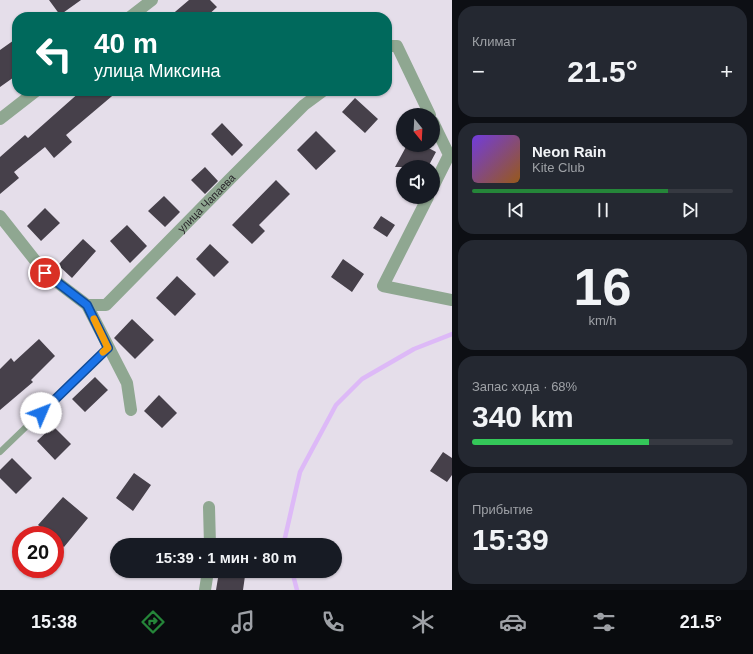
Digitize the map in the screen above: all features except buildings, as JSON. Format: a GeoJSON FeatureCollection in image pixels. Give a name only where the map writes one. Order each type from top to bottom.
{"type":"FeatureCollection","features":[{"type":"Feature","properties":{"kind":"street"},"geometry":{"type":"LineString","coordinates":[[136,12],[152,0]]}},
{"type":"Feature","properties":{"kind":"street"},"geometry":{"type":"LineString","coordinates":[[392,46],[397,46],[427,108]]}},
{"type":"Feature","properties":{"kind":"street"},"geometry":{"type":"LineString","coordinates":[[0,119],[30,96]]}},
{"type":"Feature","properties":{"kind":"street","name":"улица Чапаева"},"geometry":{"type":"LineString","coordinates":[[87,305],[106,305],[299,110],[316,96]]}},
{"type":"Feature","properties":{"kind":"street"},"geometry":{"type":"LineString","coordinates":[[440,136],[449,155],[440,173]]}},
{"type":"Feature","properties":{"kind":"street"},"geometry":{"type":"LineString","coordinates":[[424,204],[383,286],[452,300]]}},
{"type":"Feature","properties":{"kind":"street"},"geometry":{"type":"LineString","coordinates":[[0,216],[45,273],[87,305],[127,383],[131,410]]}},
{"type":"Feature","properties":{"kind":"street"},"geometry":{"type":"LineString","coordinates":[[209,507],[210,538]]}},
{"type":"Feature","properties":{"kind":"street"},"geometry":{"type":"LineString","coordinates":[[205,590],[207,578]]}},
{"type":"Feature","properties":{"kind":"lane"},"geometry":{"type":"LineString","coordinates":[[0,452],[108,348]]}},
{"type":"Feature","properties":{"kind":"waterway"},"geometry":{"type":"LineString","coordinates":[[285,538],[300,472],[336,405],[362,379],[414,349],[452,334]]}},
{"type":"Feature","properties":{"kind":"waterway"},"geometry":{"type":"LineString","coordinates":[[294,578],[297,590]]}},
{"type":"Feature","properties":{"kind":"slow traffic"},"geometry":{"type":"LineString","coordinates":[[94,319],[108,348],[103,352]]}},
{"type":"Feature","properties":{"kind":"route"},"geometry":{"type":"LineString","coordinates":[[41,413],[108,348],[87,305],[45,273]]}}]}
